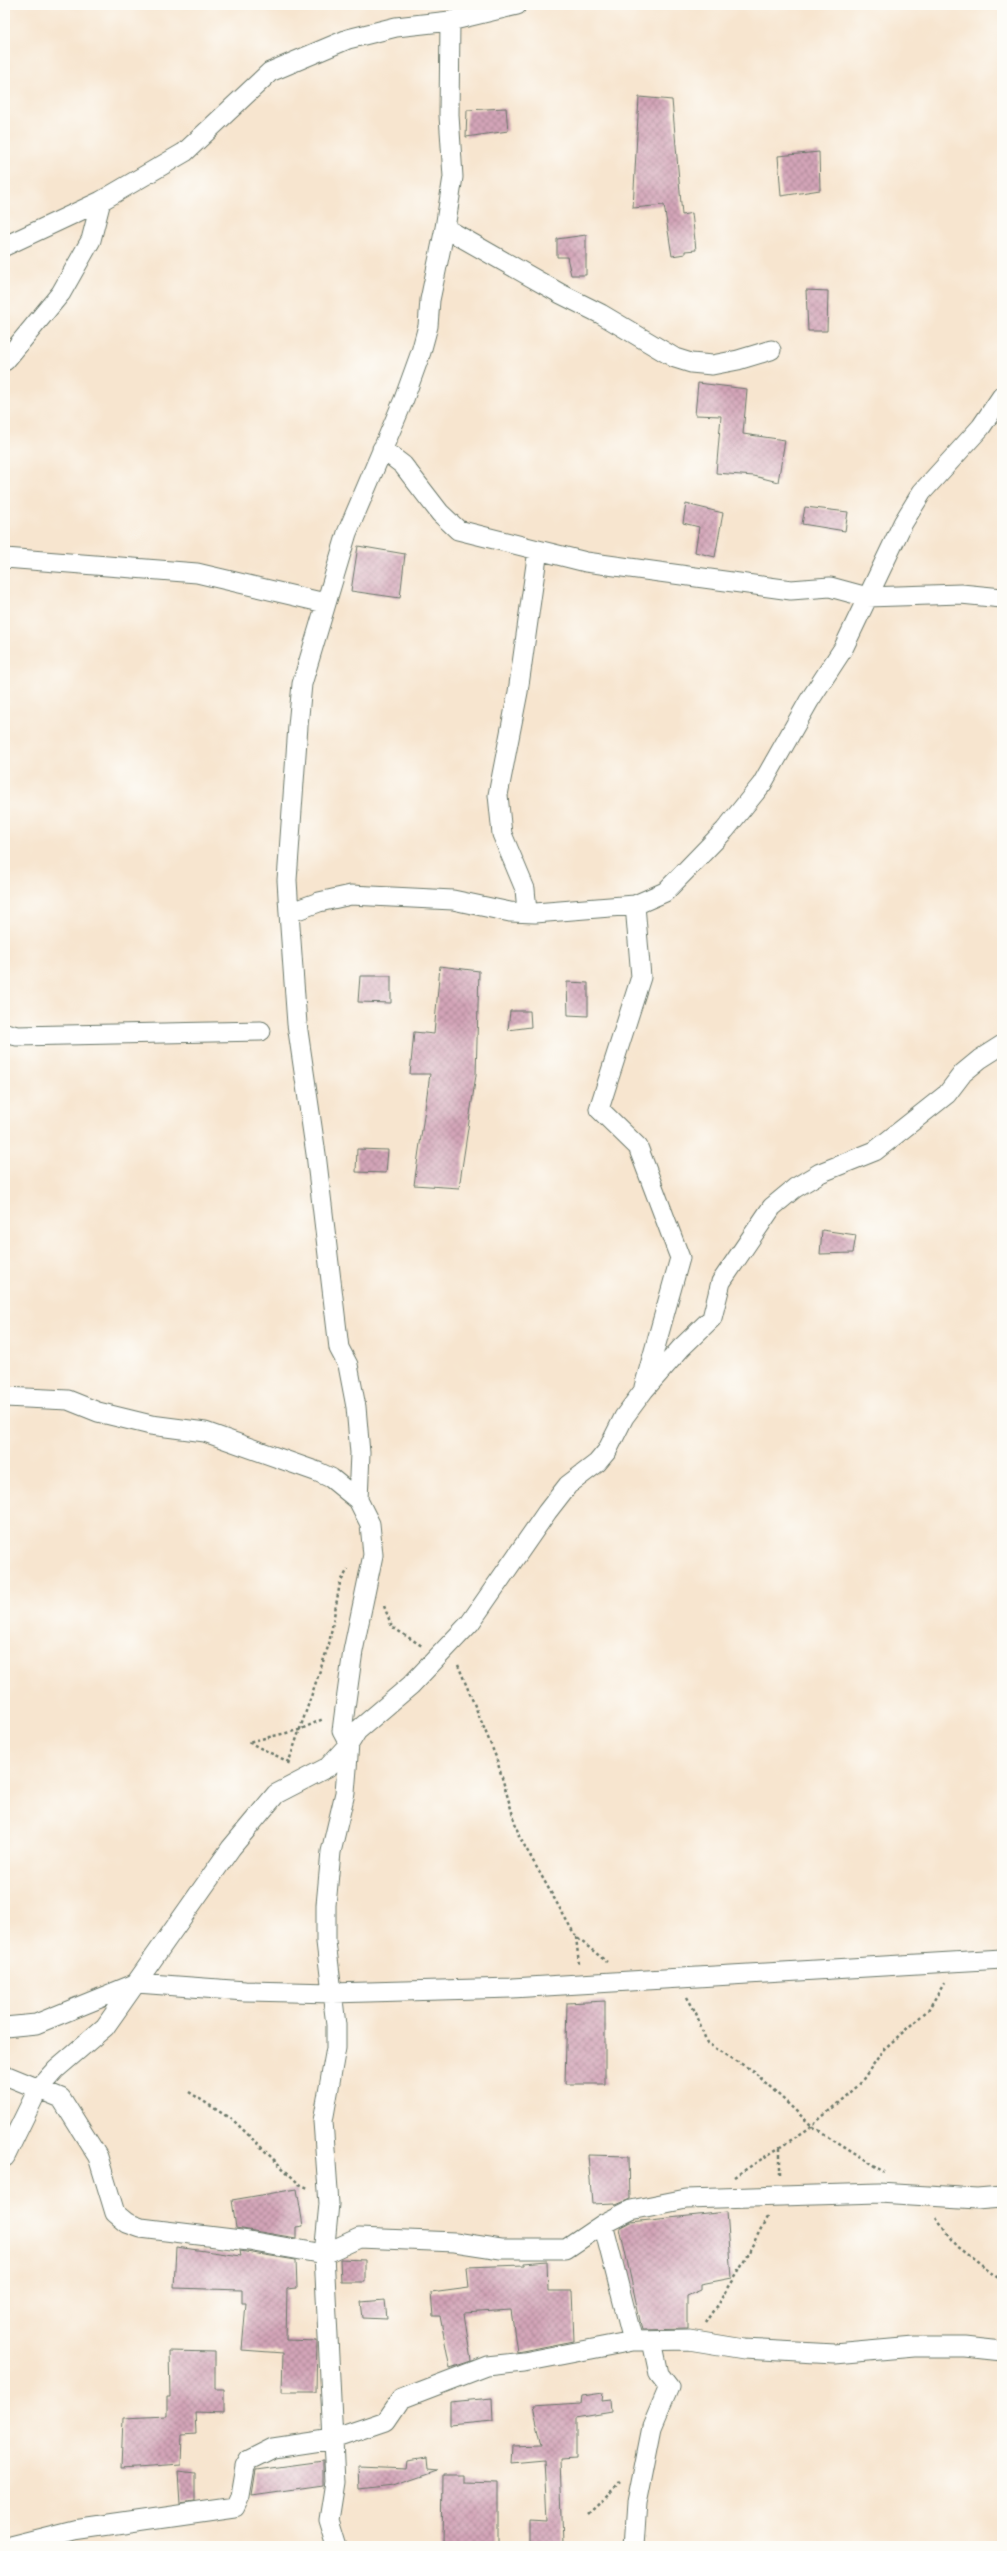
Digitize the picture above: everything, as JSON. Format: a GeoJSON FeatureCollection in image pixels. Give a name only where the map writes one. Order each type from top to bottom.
{"type":"FeatureCollection","features":[{"type":"Feature","properties":{"kind":"street"},"geometry":{"type":"LineString","coordinates":[[5,246],[102,201],[186,152],[270,72],[348,39],[396,27],[450,21],[517,5]]}},
{"type":"Feature","properties":{"kind":"street"},"geometry":{"type":"LineString","coordinates":[[358,1500],[360,1453],[356,1407],[348,1365],[339,1348],[316,1154],[298,1024],[289,913],[289,849],[302,684],[347,533],[421,352],[428,326],[430,300],[445,228],[453,178],[449,114],[450,21]]}},
{"type":"Feature","properties":{"kind":"street"},"geometry":{"type":"LineString","coordinates":[[5,361],[61,293],[91,240],[102,201]]}},
{"type":"Feature","properties":{"kind":"street"},"geometry":{"type":"LineString","coordinates":[[445,228],[561,294],[601,314],[675,358],[691,363],[712,365],[738,360],[771,350]]}},
{"type":"Feature","properties":{"kind":"street"},"geometry":{"type":"LineString","coordinates":[[289,913],[319,902],[351,895],[453,900],[510,912],[527,912],[636,905],[666,892],[725,830],[762,784],[843,649],[903,523],[922,492],[981,427],[1002,396]]}},
{"type":"Feature","properties":{"kind":"street"},"geometry":{"type":"LineString","coordinates":[[382,449],[403,465],[440,513],[458,530],[586,562],[790,590],[830,587],[867,597],[961,594],[1002,598]]}},
{"type":"Feature","properties":{"kind":"street"},"geometry":{"type":"LineString","coordinates":[[527,912],[525,889],[502,834],[498,794],[518,692],[538,550]]}},
{"type":"Feature","properties":{"kind":"street"},"geometry":{"type":"LineString","coordinates":[[5,558],[197,573],[326,603]]}},
{"type":"Feature","properties":{"kind":"street"},"geometry":{"type":"LineString","coordinates":[[636,905],[640,977],[598,1109],[638,1147],[680,1258],[644,1390]]}},
{"type":"Feature","properties":{"kind":"street"},"geometry":{"type":"LineString","coordinates":[[5,1033],[18,1036],[262,1031]]}},
{"type":"Feature","properties":{"kind":"street"},"geometry":{"type":"LineString","coordinates":[[5,2157],[38,2089],[56,2069],[105,2027],[232,1848],[276,1794],[328,1767],[349,1744],[357,1731],[406,1689],[470,1623],[491,1596],[508,1564],[564,1490],[597,1463],[607,1451],[624,1417],[644,1390],[681,1348],[712,1318],[721,1282],[772,1207],[795,1188],[820,1173],[875,1151],[947,1094],[963,1073],[992,1049],[1002,1045]]}},
{"type":"Feature","properties":{"kind":"street"},"geometry":{"type":"LineString","coordinates":[[5,1397],[68,1400],[98,1412],[151,1425],[204,1432],[301,1464],[331,1478],[358,1500],[370,1524],[373,1555],[353,1651],[345,1708],[342,1731],[349,1744],[345,1793],[331,1852],[326,1905],[326,1942],[336,2048],[323,2120],[329,2196],[324,2254],[335,2482],[329,2520],[337,2546]]}},
{"type":"Feature","properties":{"kind":"street"},"geometry":{"type":"LineString","coordinates":[[5,2027],[36,2024],[137,1983],[245,1991],[332,1993],[632,1982],[1002,1959]]}},
{"type":"Feature","properties":{"kind":"street"},"geometry":{"type":"LineString","coordinates":[[5,2075],[61,2098],[98,2157],[115,2212],[127,2223],[154,2231],[249,2241],[324,2254],[359,2238],[455,2242],[501,2249],[566,2249],[603,2224],[631,2210],[686,2199],[879,2193],[977,2199],[1002,2197]]}},
{"type":"Feature","properties":{"kind":"street"},"geometry":{"type":"LineString","coordinates":[[603,2224],[633,2341]]}},
{"type":"Feature","properties":{"kind":"street"},"geometry":{"type":"LineString","coordinates":[[10,2546],[74,2530],[235,2507],[240,2496],[245,2467],[249,2460],[273,2448],[333,2439],[386,2421],[401,2399],[487,2366],[524,2362],[633,2341],[694,2341],[744,2349],[834,2354],[914,2347],[965,2347],[1002,2351]]}},
{"type":"Feature","properties":{"kind":"street"},"geometry":{"type":"LineString","coordinates":[[634,2546],[637,2503],[652,2427],[669,2387],[659,2374],[652,2341]]}},
{"type":"Feature","properties":{"kind":"path"},"geometry":{"type":"LineString","coordinates":[[382,1601],[392,1627],[425,1647],[450,1644],[496,1757],[519,1836],[576,1937],[632,1982]]}},
{"type":"Feature","properties":{"kind":"path"},"geometry":{"type":"LineString","coordinates":[[287,1765],[329,1644]]}},
{"type":"Feature","properties":{"kind":"path"},"geometry":{"type":"LineString","coordinates":[[315,1774],[248,1742],[299,1730],[345,1708]]}},
{"type":"Feature","properties":{"kind":"path"},"geometry":{"type":"LineString","coordinates":[[576,1937],[582,1984]]}},
{"type":"Feature","properties":{"kind":"path"},"geometry":{"type":"LineString","coordinates":[[709,2198],[736,2175],[812,2126],[859,2085],[884,2049],[928,2010],[958,1962]]}},
{"type":"Feature","properties":{"kind":"path"},"geometry":{"type":"LineString","coordinates":[[678,1979],[696,2013],[707,2043],[753,2071],[812,2126],[890,2176]]}},
{"type":"Feature","properties":{"kind":"path"},"geometry":{"type":"LineString","coordinates":[[189,2092],[234,2121],[299,2184],[329,2196]]}},
{"type":"Feature","properties":{"kind":"path"},"geometry":{"type":"LineString","coordinates":[[694,2341],[738,2273],[777,2195],[781,2173],[780,2147]]}},
{"type":"Feature","properties":{"kind":"path"},"geometry":{"type":"LineString","coordinates":[[920,2196],[956,2246],[1002,2281]]}},
{"type":"Feature","properties":{"kind":"path"},"geometry":{"type":"LineString","coordinates":[[588,2513],[623,2481]]}},
{"type":"Feature","properties":{"kind":"building"},"geometry":{"type":"Polygon","coordinates":[[[639,97],[672,100],[682,215],[692,213],[696,250],[685,251],[685,254],[672,256],[664,205],[633,208],[639,97]]]}},
{"type":"Feature","properties":{"kind":"building"},"geometry":{"type":"Polygon","coordinates":[[[506,108],[508,131],[466,137],[467,110],[506,108]]]}},
{"type":"Feature","properties":{"kind":"building"},"geometry":{"type":"Polygon","coordinates":[[[819,152],[820,190],[781,196],[778,156],[819,152]]]}},
{"type":"Feature","properties":{"kind":"building"},"geometry":{"type":"Polygon","coordinates":[[[586,235],[586,275],[571,275],[567,257],[557,257],[557,239],[586,235]]]}},
{"type":"Feature","properties":{"kind":"building"},"geometry":{"type":"Polygon","coordinates":[[[806,290],[828,291],[827,331],[808,331],[806,290]]]}},
{"type":"Feature","properties":{"kind":"building"},"geometry":{"type":"Polygon","coordinates":[[[698,383],[747,389],[743,434],[785,440],[778,482],[754,476],[716,473],[721,416],[695,415],[698,383]]]}},
{"type":"Feature","properties":{"kind":"building"},"geometry":{"type":"Polygon","coordinates":[[[686,504],[723,513],[715,557],[695,552],[699,527],[683,523],[686,504]]]}},
{"type":"Feature","properties":{"kind":"building"},"geometry":{"type":"Polygon","coordinates":[[[805,507],[848,512],[845,531],[802,524],[805,507]]]}},
{"type":"Feature","properties":{"kind":"building"},"geometry":{"type":"Polygon","coordinates":[[[358,546],[405,554],[400,598],[351,591],[358,546]]]}},
{"type":"Feature","properties":{"kind":"building"},"geometry":{"type":"Polygon","coordinates":[[[440,966],[479,971],[476,1075],[459,1188],[414,1185],[430,1074],[410,1074],[414,1032],[434,1034],[440,966]]]}},
{"type":"Feature","properties":{"kind":"building"},"geometry":{"type":"Polygon","coordinates":[[[360,976],[391,976],[391,1003],[358,1002],[360,976]]]}},
{"type":"Feature","properties":{"kind":"building"},"geometry":{"type":"Polygon","coordinates":[[[567,982],[588,983],[588,1016],[568,1015],[567,982]]]}},
{"type":"Feature","properties":{"kind":"building"},"geometry":{"type":"Polygon","coordinates":[[[510,1011],[530,1011],[531,1027],[508,1030],[510,1011]]]}},
{"type":"Feature","properties":{"kind":"building"},"geometry":{"type":"Polygon","coordinates":[[[357,1149],[388,1150],[386,1173],[356,1172],[357,1149]]]}},
{"type":"Feature","properties":{"kind":"building"},"geometry":{"type":"Polygon","coordinates":[[[822,1230],[856,1235],[853,1253],[820,1254],[822,1230]]]}},
{"type":"Feature","properties":{"kind":"building"},"geometry":{"type":"Polygon","coordinates":[[[605,2001],[605,2084],[565,2084],[567,2003],[605,2001]]]}},
{"type":"Feature","properties":{"kind":"building"},"geometry":{"type":"Polygon","coordinates":[[[588,2155],[629,2156],[630,2199],[616,2205],[615,2203],[592,2204],[588,2155]]]}},
{"type":"Feature","properties":{"kind":"building"},"geometry":{"type":"Polygon","coordinates":[[[297,2189],[303,2226],[296,2227],[296,2238],[236,2228],[232,2200],[297,2189]]]}},
{"type":"Feature","properties":{"kind":"building"},"geometry":{"type":"Polygon","coordinates":[[[727,2212],[732,2278],[701,2284],[701,2290],[687,2296],[687,2329],[642,2330],[620,2228],[631,2222],[727,2212]]]}},
{"type":"Feature","properties":{"kind":"building"},"geometry":{"type":"Polygon","coordinates":[[[176,2247],[241,2256],[240,2251],[296,2260],[297,2288],[287,2289],[286,2340],[317,2341],[316,2392],[282,2392],[283,2353],[242,2350],[246,2303],[242,2303],[242,2290],[174,2288],[176,2247]]]}},
{"type":"Feature","properties":{"kind":"building"},"geometry":{"type":"Polygon","coordinates":[[[340,2259],[365,2260],[365,2282],[341,2282],[340,2259]]]}},
{"type":"Feature","properties":{"kind":"building"},"geometry":{"type":"Polygon","coordinates":[[[547,2261],[548,2291],[572,2291],[574,2341],[517,2352],[511,2310],[464,2313],[471,2361],[450,2368],[440,2316],[433,2316],[431,2293],[469,2288],[467,2267],[524,2265],[524,2263],[547,2261]]]}},
{"type":"Feature","properties":{"kind":"building"},"geometry":{"type":"Polygon","coordinates":[[[385,2300],[387,2319],[363,2318],[361,2302],[385,2300]]]}},
{"type":"Feature","properties":{"kind":"building"},"geometry":{"type":"Polygon","coordinates":[[[169,2351],[215,2352],[215,2389],[224,2389],[224,2413],[195,2412],[196,2434],[182,2435],[181,2465],[121,2469],[123,2418],[167,2416],[167,2397],[170,2397],[169,2351]]]}},
{"type":"Feature","properties":{"kind":"building"},"geometry":{"type":"Polygon","coordinates":[[[603,2393],[602,2401],[611,2400],[612,2412],[576,2418],[576,2458],[560,2459],[563,2546],[529,2546],[529,2519],[547,2520],[544,2460],[511,2463],[512,2446],[542,2445],[533,2406],[581,2403],[582,2396],[603,2393]]]}},
{"type":"Feature","properties":{"kind":"building"},"geometry":{"type":"Polygon","coordinates":[[[492,2398],[493,2421],[450,2425],[450,2402],[492,2398]]]}},
{"type":"Feature","properties":{"kind":"building"},"geometry":{"type":"Polygon","coordinates":[[[426,2458],[427,2470],[437,2471],[393,2486],[359,2490],[358,2466],[406,2468],[407,2461],[426,2458]]]}},
{"type":"Feature","properties":{"kind":"building"},"geometry":{"type":"Polygon","coordinates":[[[323,2461],[323,2485],[252,2495],[256,2470],[323,2461]]]}},
{"type":"Feature","properties":{"kind":"building"},"geometry":{"type":"Polygon","coordinates":[[[178,2471],[195,2473],[195,2502],[180,2504],[178,2471]]]}},
{"type":"Feature","properties":{"kind":"building"},"geometry":{"type":"Polygon","coordinates":[[[443,2475],[463,2475],[463,2482],[498,2483],[498,2546],[442,2546],[443,2475]]]}}]}
